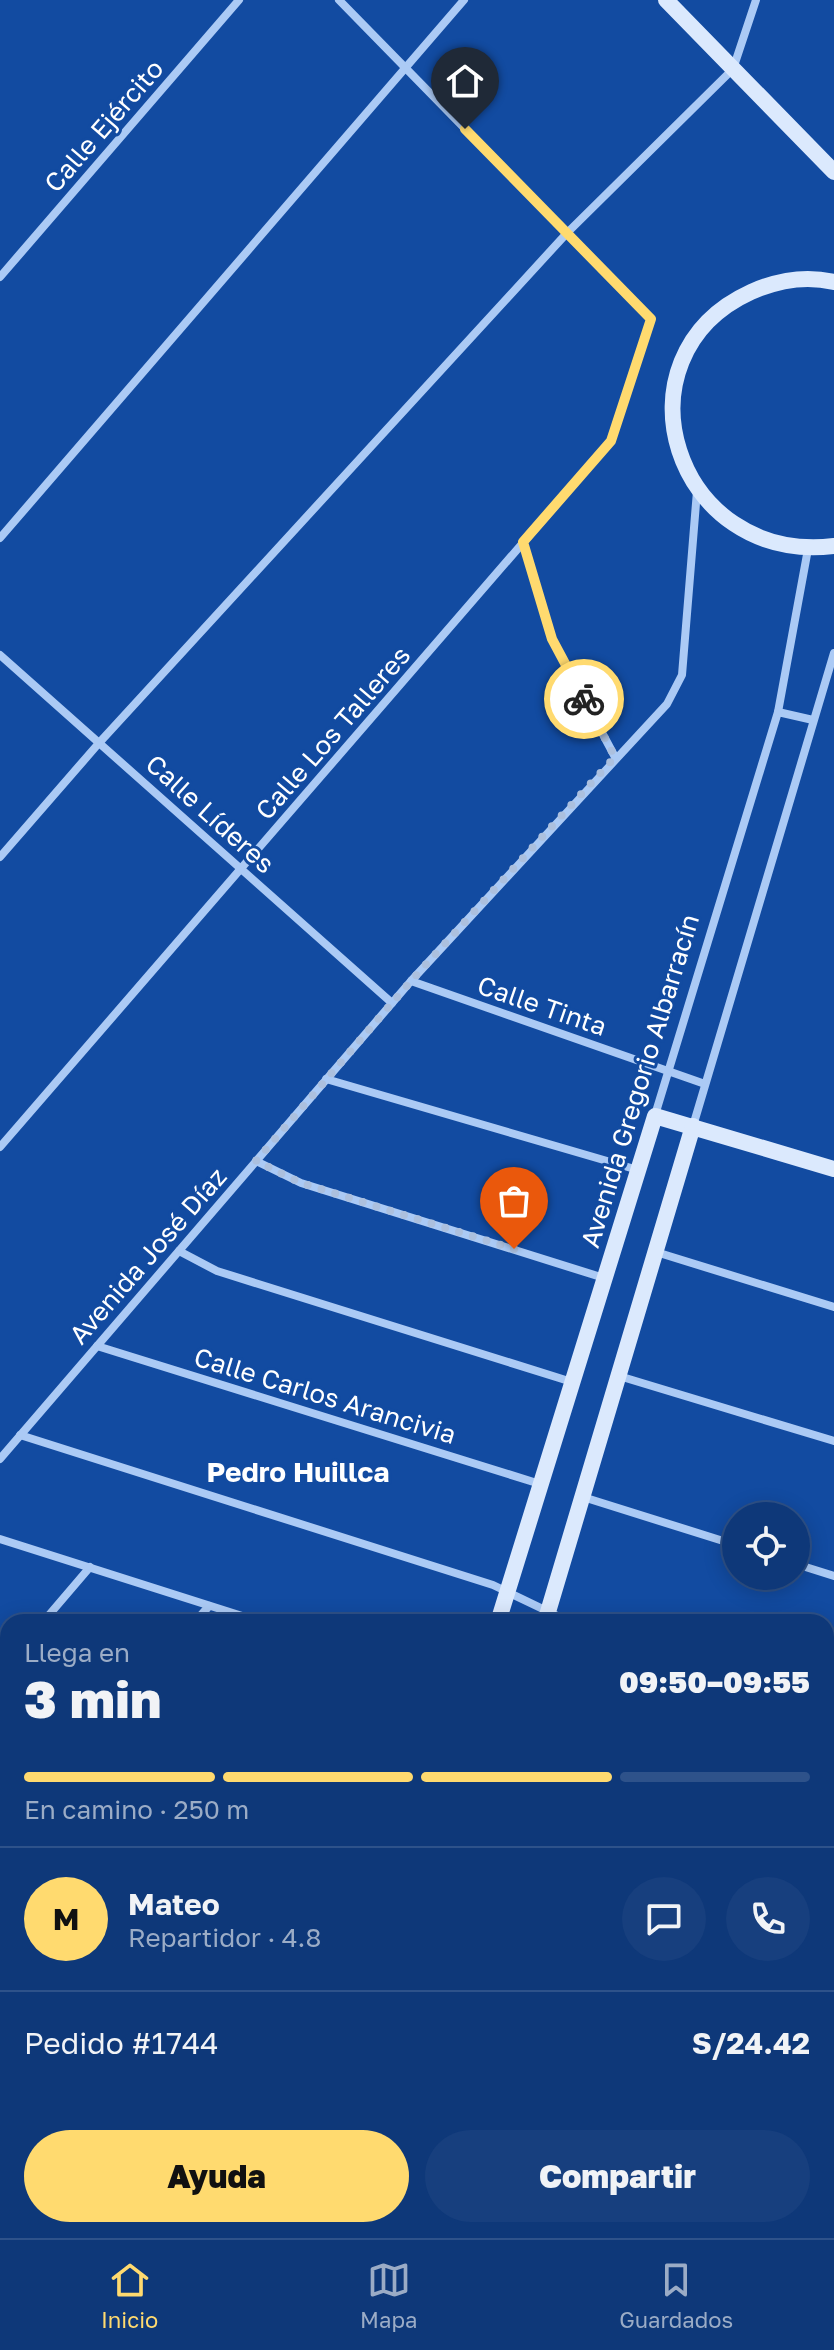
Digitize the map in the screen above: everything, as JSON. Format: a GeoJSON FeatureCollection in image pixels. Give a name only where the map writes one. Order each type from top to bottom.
{"type":"FeatureCollection","features":[{"type":"Feature","properties":{"kind":"street","name":"Calle Ejército"},"geometry":{"type":"LineString","coordinates":[[0,277],[239,0]]}},
{"type":"Feature","properties":{"kind":"street"},"geometry":{"type":"LineString","coordinates":[[339,0],[567,233]]}},
{"type":"Feature","properties":{"kind":"street"},"geometry":{"type":"LineString","coordinates":[[0,538],[464,0]]}},
{"type":"Feature","properties":{"kind":"street"},"geometry":{"type":"LineString","coordinates":[[666,0],[834,172]]}},
{"type":"Feature","properties":{"kind":"street"},"geometry":{"type":"LineString","coordinates":[[0,857],[99,743],[567,233],[733,69],[756,0]]}},
{"type":"Feature","properties":{"kind":"street","name":"Calle Los Talleres"},"geometry":{"type":"LineString","coordinates":[[0,1147],[611,441],[651,319],[567,233]]}},
{"type":"Feature","properties":{"kind":"street"},"geometry":{"type":"LineString","coordinates":[[834,275],[772,282],[733,300],[701,330],[680,367],[672,410],[678,452],[697,491],[727,522],[766,542],[808,549],[834,546]]}},
{"type":"Feature","properties":{"kind":"street"},"geometry":{"type":"LineString","coordinates":[[815,278],[834,282]]}},
{"type":"Feature","properties":{"kind":"street","name":"Avenida José Díaz"},"geometry":{"type":"LineString","coordinates":[[0,1459],[411,981],[667,704],[682,675],[697,491]]}},
{"type":"Feature","properties":{"kind":"street"},"geometry":{"type":"LineString","coordinates":[[523,542],[552,639],[615,757]]}},
{"type":"Feature","properties":{"kind":"street","name":"Avenida Gregorio Albarracín"},"geometry":{"type":"LineString","coordinates":[[500,1614],[778,712],[808,549]]}},
{"type":"Feature","properties":{"kind":"street"},"geometry":{"type":"LineString","coordinates":[[548,1614],[834,653]]}},
{"type":"Feature","properties":{"kind":"street","name":"Calle Líderes"},"geometry":{"type":"LineString","coordinates":[[0,655],[392,1003]]}},
{"type":"Feature","properties":{"kind":"street"},"geometry":{"type":"LineString","coordinates":[[778,712],[813,720]]}},
{"type":"Feature","properties":{"kind":"street","name":"Calle Tinta"},"geometry":{"type":"LineString","coordinates":[[411,981],[705,1084]]}},
{"type":"Feature","properties":{"kind":"street"},"geometry":{"type":"LineString","coordinates":[[326,1079],[638,1171]]}},
{"type":"Feature","properties":{"kind":"street"},"geometry":{"type":"LineString","coordinates":[[655,1116],[834,1169]]}},
{"type":"Feature","properties":{"kind":"street"},"geometry":{"type":"LineString","coordinates":[[256,1161],[301,1183],[605,1278]]}},
{"type":"Feature","properties":{"kind":"street"},"geometry":{"type":"LineString","coordinates":[[179,1251],[217,1271],[573,1382]]}},
{"type":"Feature","properties":{"kind":"street"},"geometry":{"type":"LineString","coordinates":[[656,1252],[834,1307]]}},
{"type":"Feature","properties":{"kind":"street","name":"Calle Carlos Arancivia"},"geometry":{"type":"LineString","coordinates":[[97,1346],[541,1484]]}},
{"type":"Feature","properties":{"kind":"street"},"geometry":{"type":"LineString","coordinates":[[619,1376],[834,1441]]}},
{"type":"Feature","properties":{"kind":"street"},"geometry":{"type":"LineString","coordinates":[[20,1435],[507,1592],[544,1614]]}},
{"type":"Feature","properties":{"kind":"street"},"geometry":{"type":"LineString","coordinates":[[583,1497],[722,1541]]}},
{"type":"Feature","properties":{"kind":"street"},"geometry":{"type":"LineString","coordinates":[[0,1539],[235,1614]]}},
{"type":"Feature","properties":{"kind":"street"},"geometry":{"type":"LineString","coordinates":[[50,1614],[90,1567]]}},
{"type":"Feature","properties":{"kind":"street"},"geometry":{"type":"LineString","coordinates":[[810,1568],[834,1576]]}},
{"type":"Feature","properties":{"kind":"street"},"geometry":{"type":"LineString","coordinates":[[202,1614],[209,1606]]}},
{"type":"Feature","properties":{"kind":"way so far"},"geometry":{"type":"LineString","coordinates":[[514,1249],[301,1183],[256,1161],[411,981],[615,757],[584,699]]}},
{"type":"Feature","properties":{"kind":"district","name":"Pedro Huillca"},"geometry":{"type":"Point","coordinates":[298,1472]}},
{"type":"Feature","properties":{"kind":"route"},"geometry":{"type":"LineString","coordinates":[[465,129],[651,319],[611,441],[523,542],[552,639],[584,699]]}}]}
